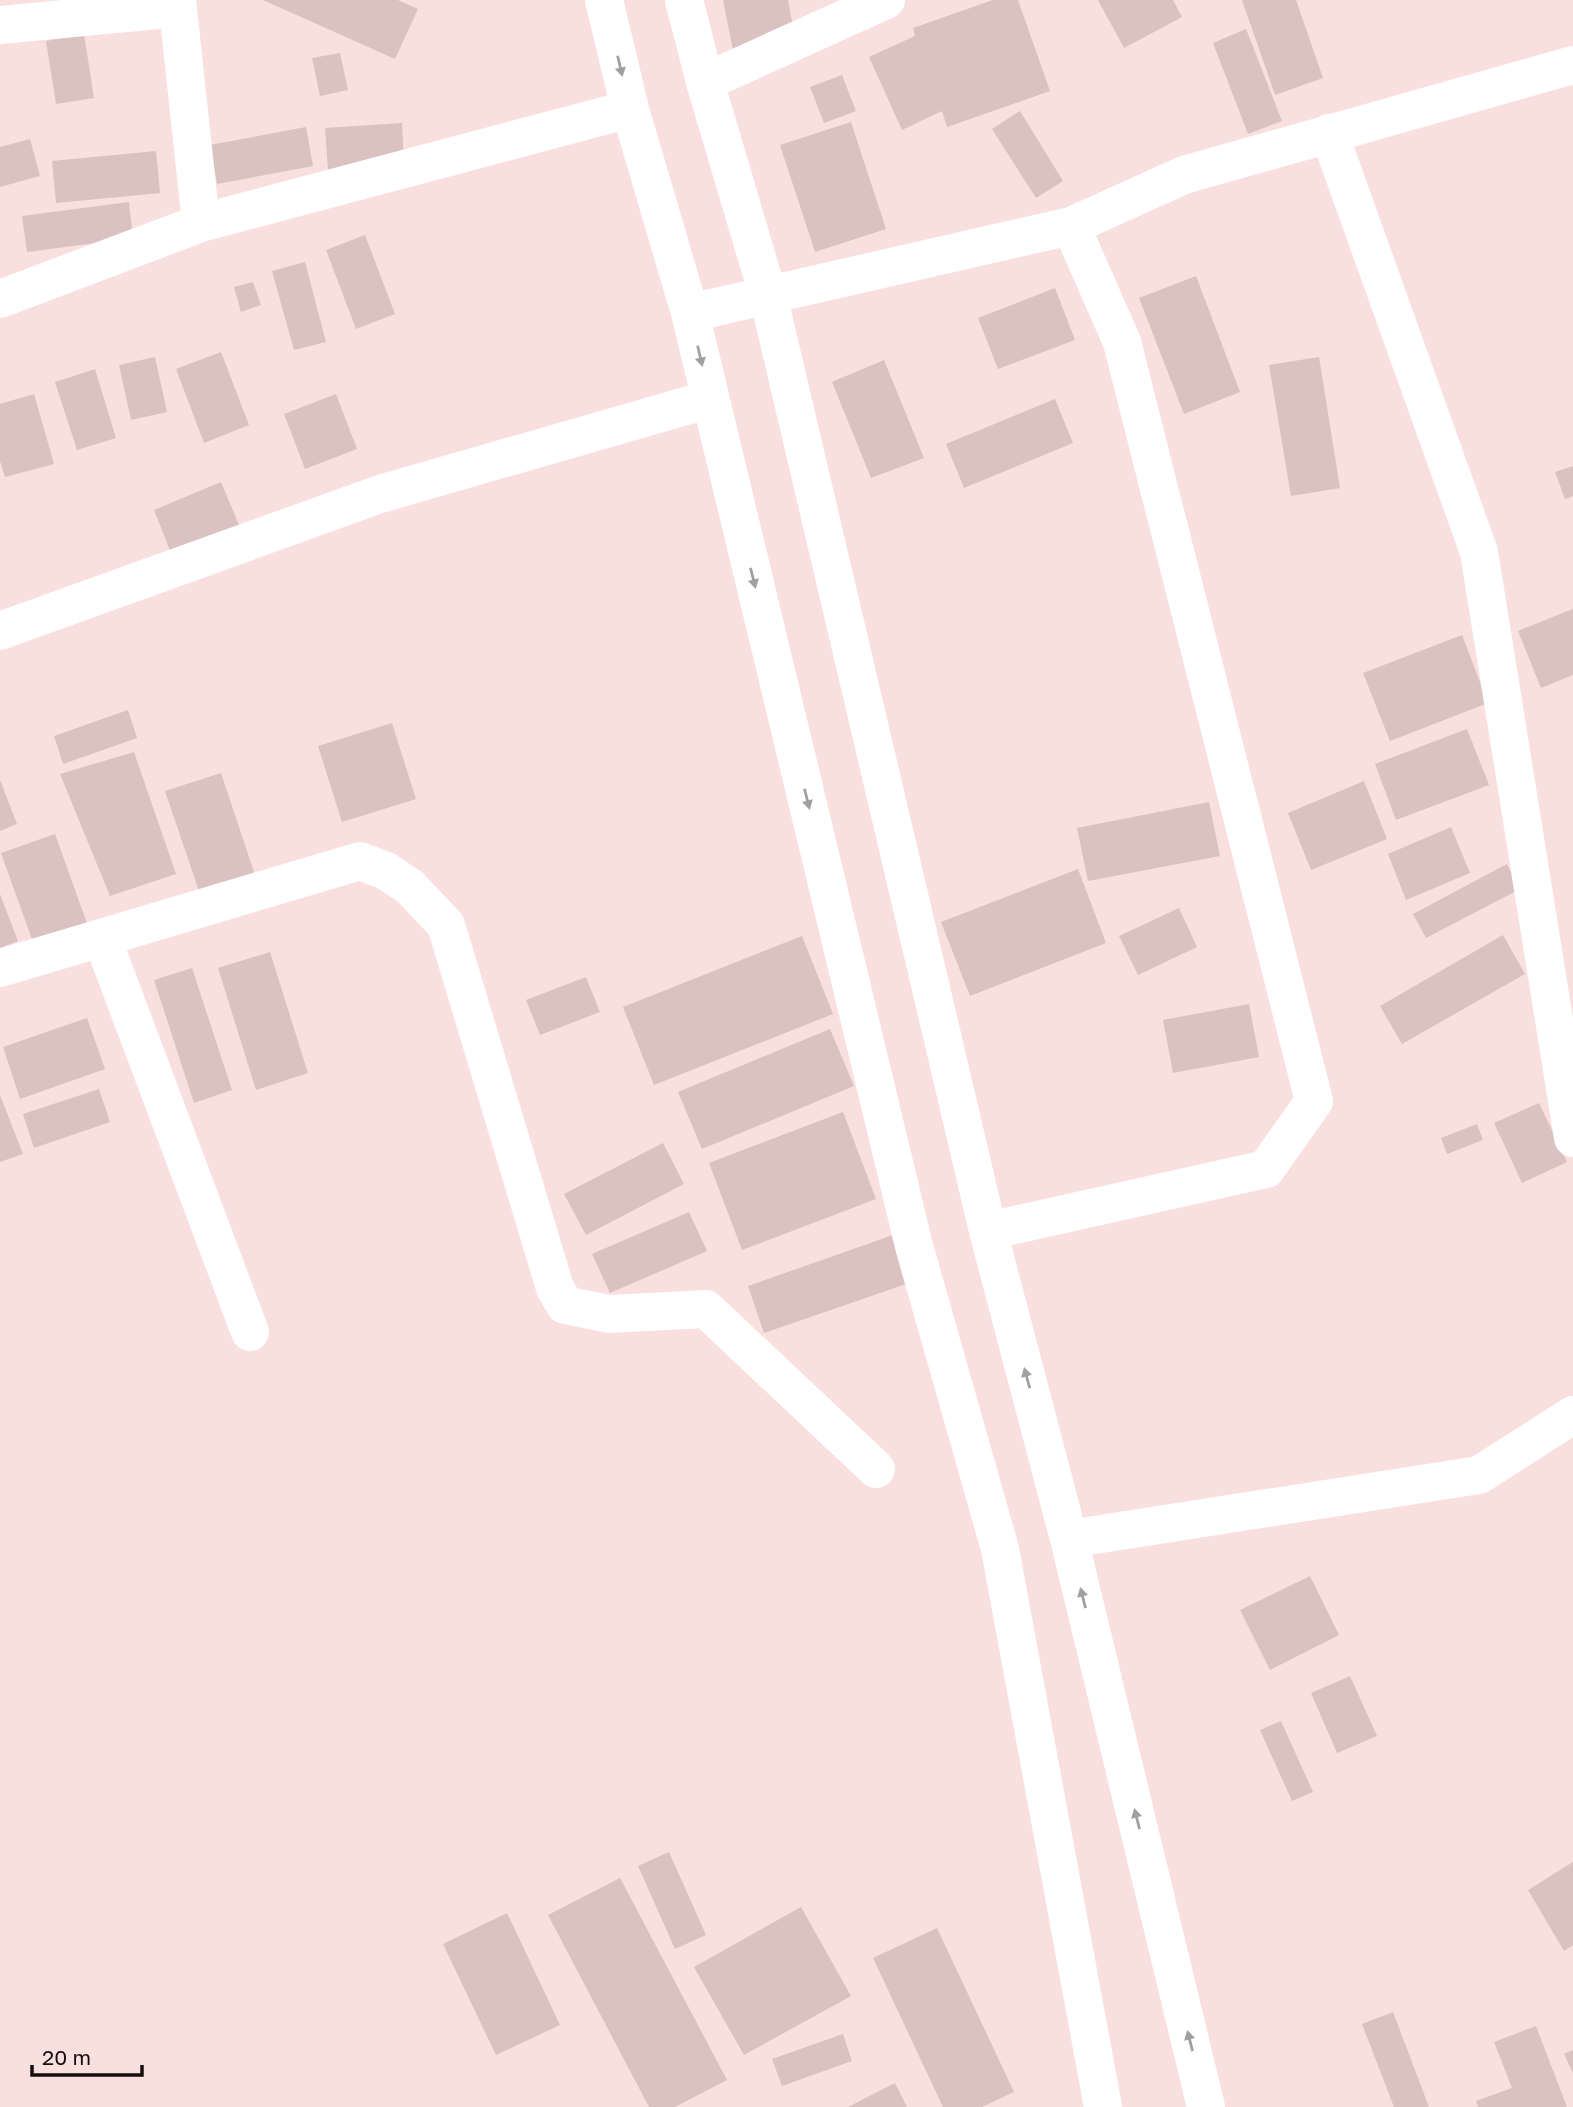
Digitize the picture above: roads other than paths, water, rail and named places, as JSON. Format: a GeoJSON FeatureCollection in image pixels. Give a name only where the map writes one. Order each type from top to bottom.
{"type":"FeatureCollection","features":[{"type":"Feature","properties":{"kind":"street"},"geometry":{"type":"LineString","coordinates":[[604,0],[630,109],[690,313],[914,1245],[1000,1549],[1103,2107]]}},
{"type":"Feature","properties":{"kind":"street"},"geometry":{"type":"LineString","coordinates":[[684,0],[705,82],[768,295],[988,1231],[1069,1539],[1206,2107]]}},
{"type":"Feature","properties":{"kind":"street"},"geometry":{"type":"LineString","coordinates":[[705,82],[886,0]]}},
{"type":"Feature","properties":{"kind":"street"},"geometry":{"type":"LineString","coordinates":[[0,25],[177,4],[201,223]]}},
{"type":"Feature","properties":{"kind":"street"},"geometry":{"type":"LineString","coordinates":[[690,313],[1071,226],[1184,175],[1573,65]]}},
{"type":"Feature","properties":{"kind":"street"},"geometry":{"type":"LineString","coordinates":[[0,299],[201,223],[630,109]]}},
{"type":"Feature","properties":{"kind":"street"},"geometry":{"type":"LineString","coordinates":[[1329,133],[1479,552],[1573,1138]]}},
{"type":"Feature","properties":{"kind":"street"},"geometry":{"type":"LineString","coordinates":[[988,1231],[1266,1169],[1314,1101],[1122,342],[1071,226]]}},
{"type":"Feature","properties":{"kind":"street"},"geometry":{"type":"LineString","coordinates":[[0,631],[380,494],[710,399]]}},
{"type":"Feature","properties":{"kind":"street"},"geometry":{"type":"LineString","coordinates":[[0,968],[360,861],[386,872],[410,887],[446,925],[555,1288],[565,1306],[609,1314],[706,1309],[876,1469]]}},
{"type":"Feature","properties":{"kind":"street"},"geometry":{"type":"LineString","coordinates":[[102,938],[250,1332]]}},
{"type":"Feature","properties":{"kind":"street"},"geometry":{"type":"LineString","coordinates":[[1069,1539],[1479,1475],[1573,1415]]}}]}
